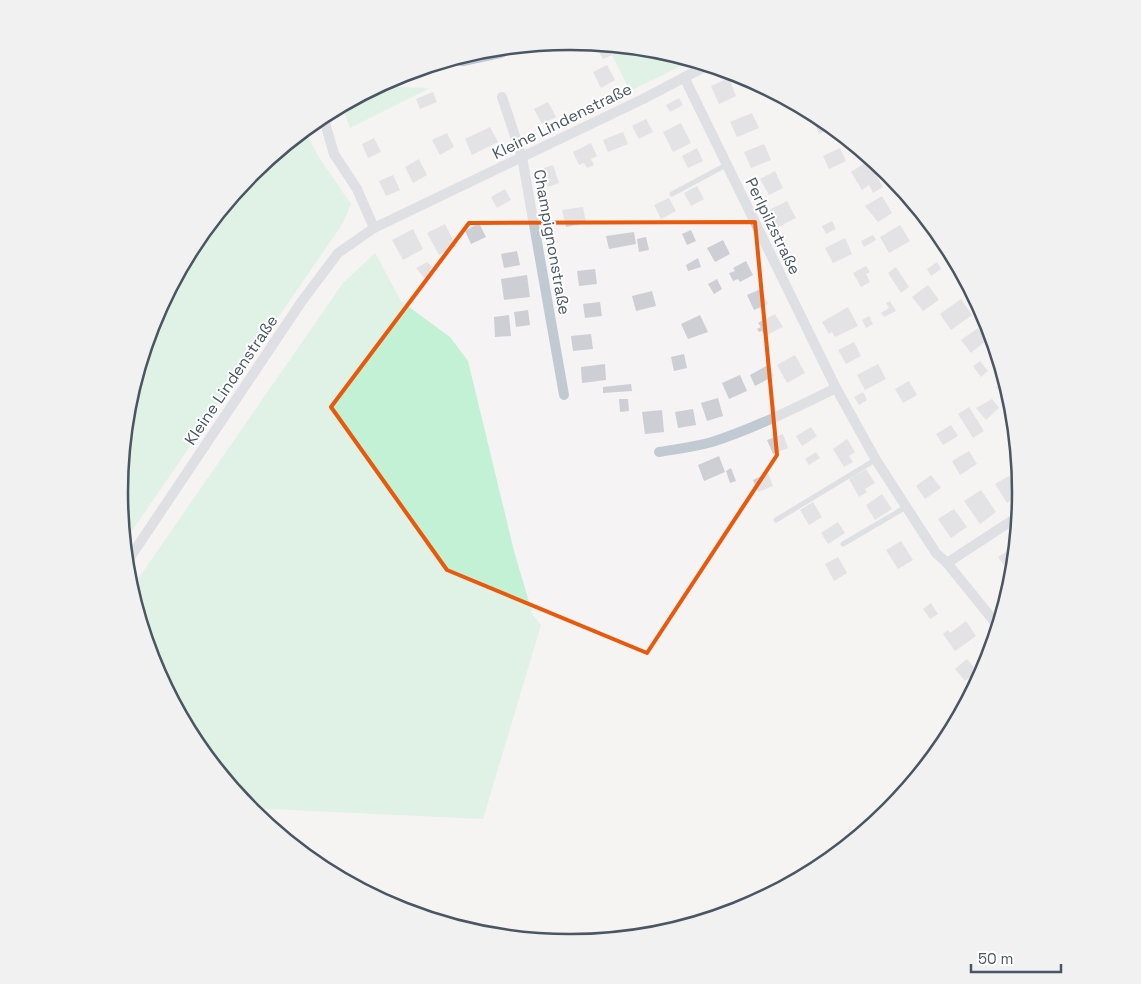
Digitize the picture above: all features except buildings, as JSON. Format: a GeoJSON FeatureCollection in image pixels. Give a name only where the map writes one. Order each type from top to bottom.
{"type":"FeatureCollection","features":[{"type":"Feature","properties":{"kind":"street","name":"Kleine Lindenstraße"},"geometry":{"type":"LineString","coordinates":[[133,554],[302,301],[338,253],[374,228],[700,69]]}},
{"type":"Feature","properties":{"kind":"street","name":"Perlpilzstraße"},"geometry":{"type":"LineString","coordinates":[[684,77],[836,388],[876,460],[936,553],[947,562],[993,620]]}},
{"type":"Feature","properties":{"kind":"street","name":"Champignonstraße"},"geometry":{"type":"LineString","coordinates":[[502,97],[522,157],[564,394]]}},
{"type":"Feature","properties":{"kind":"street"},"geometry":{"type":"LineString","coordinates":[[325,124],[334,154],[357,190],[374,228]]}},
{"type":"Feature","properties":{"kind":"street"},"geometry":{"type":"LineString","coordinates":[[659,452],[710,442],[732,435],[771,420],[836,388]]}},
{"type":"Feature","properties":{"kind":"street"},"geometry":{"type":"LineString","coordinates":[[947,562],[1012,520]]}},
{"type":"Feature","properties":{"kind":"lane"},"geometry":{"type":"LineString","coordinates":[[672,194],[727,165]]}},
{"type":"Feature","properties":{"kind":"lane"},"geometry":{"type":"LineString","coordinates":[[776,520],[876,460]]}},
{"type":"Feature","properties":{"kind":"lane"},"geometry":{"type":"LineString","coordinates":[[843,544],[906,507]]}},
{"type":"Feature","properties":{"kind":"highlighted area"},"geometry":{"type":"Polygon","coordinates":[[[755,222],[777,455],[647,653],[447,570],[331,407],[469,223],[755,222]]]}},
{"type":"Feature","properties":{"kind":"green space"},"geometry":{"type":"Polygon","coordinates":[[[611,52],[657,58],[684,65],[630,91],[611,52]]]}},
{"type":"Feature","properties":{"kind":"green space"},"geometry":{"type":"Polygon","coordinates":[[[394,87],[430,88],[350,128],[344,112],[394,87]]]}},
{"type":"Feature","properties":{"kind":"green space"},"geometry":{"type":"Polygon","coordinates":[[[308,136],[318,156],[351,204],[343,223],[130,533],[128,492],[129,463],[132,434],[144,378],[162,323],[174,297],[203,246],[258,179],[308,136]]]}},
{"type":"Feature","properties":{"kind":"green space"},"geometry":{"type":"Polygon","coordinates":[[[375,253],[401,301],[450,337],[468,361],[514,551],[533,615],[541,625],[483,819],[262,809],[220,761],[188,713],[162,661],[144,606],[137,580],[343,283],[375,253]]]}}]}
